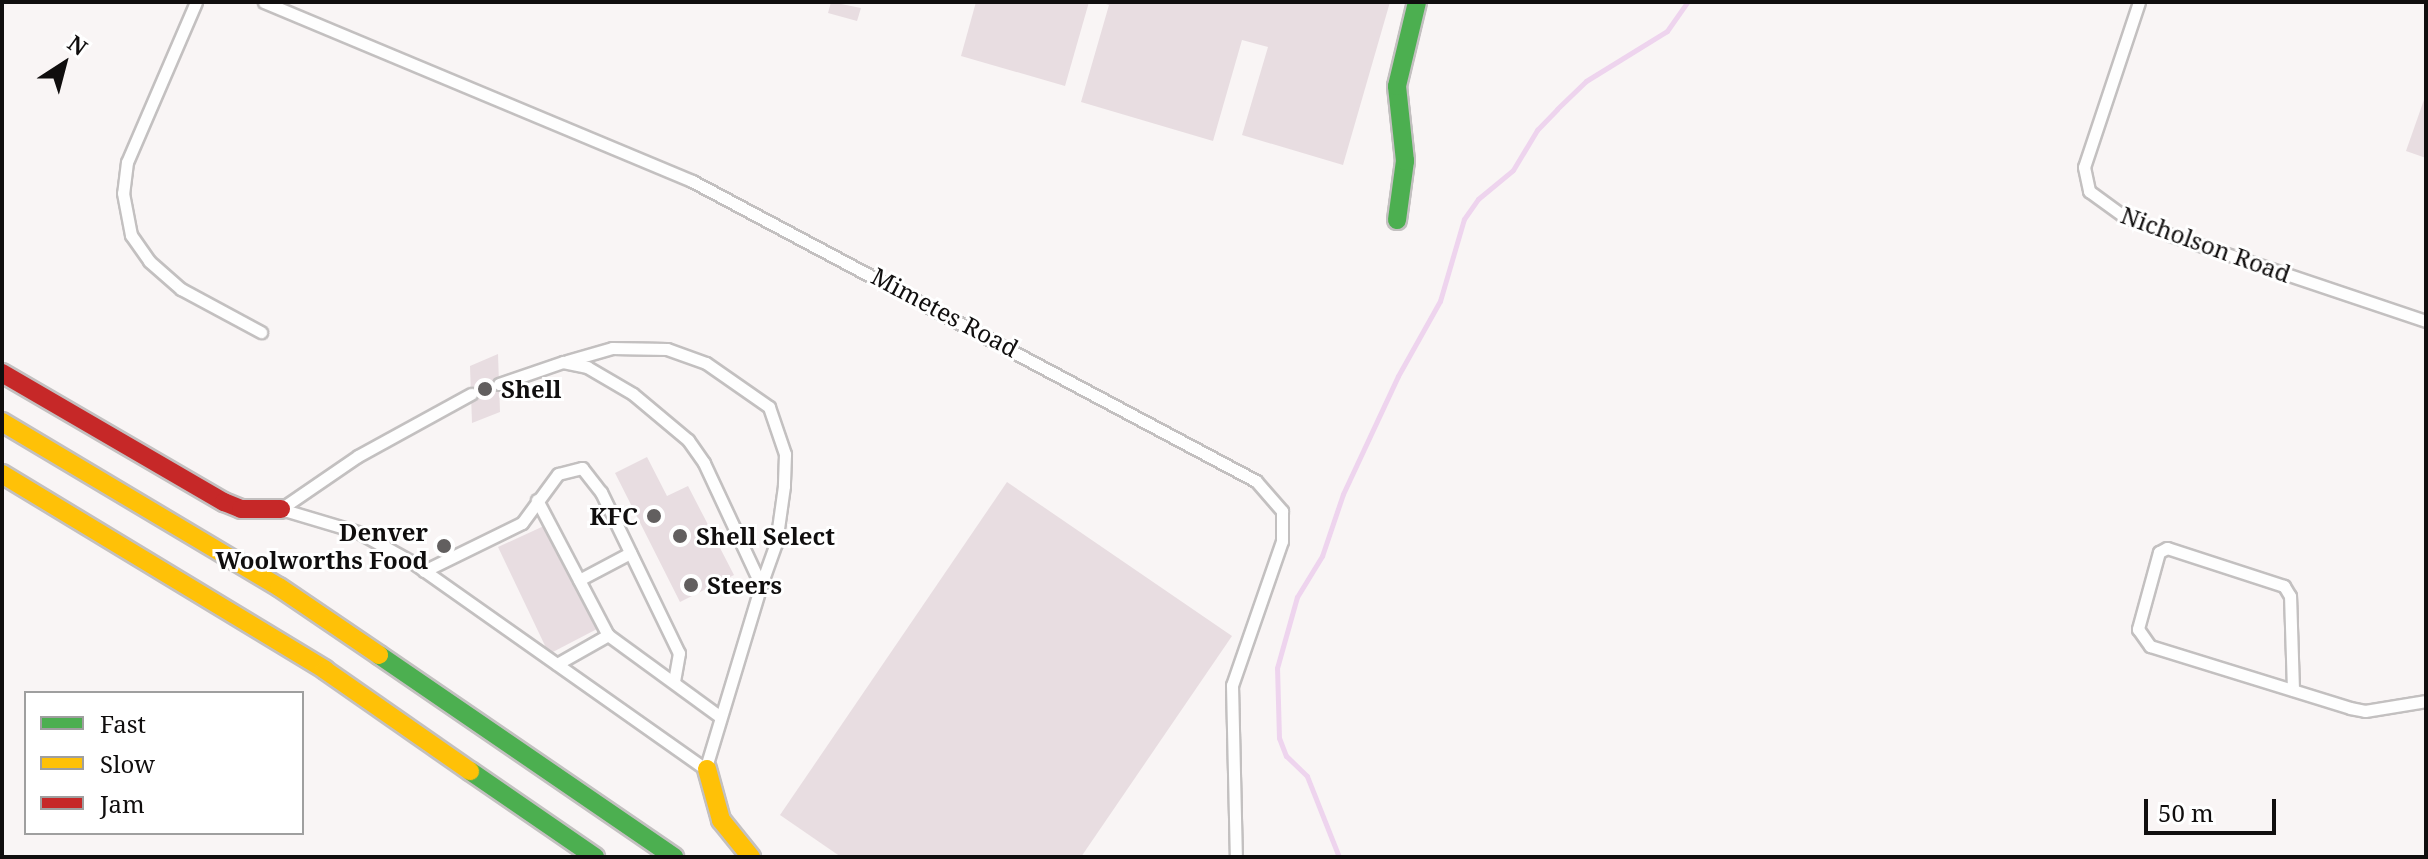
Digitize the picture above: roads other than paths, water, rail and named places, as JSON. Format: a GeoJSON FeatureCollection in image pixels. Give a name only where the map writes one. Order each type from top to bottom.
{"type":"FeatureCollection","features":[{"type":"Feature","properties":{"kind":"main road"},"geometry":{"type":"LineString","coordinates":[[1397,220],[1405,161],[1397,86],[1417,2]]}},
{"type":"Feature","properties":{"kind":"main road"},"geometry":{"type":"LineString","coordinates":[[2,373],[224,502],[241,509],[281,509]]}},
{"type":"Feature","properties":{"kind":"main road"},"geometry":{"type":"LineString","coordinates":[[2,422],[279,587],[674,857]]}},
{"type":"Feature","properties":{"kind":"main road"},"geometry":{"type":"LineString","coordinates":[[2,474],[325,670],[595,857]]}},
{"type":"Feature","properties":{"kind":"main road"},"geometry":{"type":"LineString","coordinates":[[707,769],[721,820],[751,857]]}},
{"type":"Feature","properties":{"kind":"lane"},"geometry":{"type":"LineString","coordinates":[[196,2],[127,162],[123,193],[131,235],[149,261],[181,289],[261,332]]}},
{"type":"Feature","properties":{"kind":"lane","name":"Mimetes Road"},"geometry":{"type":"LineString","coordinates":[[264,2],[692,181],[1256,481],[1282,511],[1282,541],[1232,685],[1236,857]]}},
{"type":"Feature","properties":{"kind":"lane","name":"Nicholson Road"},"geometry":{"type":"LineString","coordinates":[[2139,2],[2084,167],[2089,191],[2122,215],[2173,236],[2426,321]]}},
{"type":"Feature","properties":{"kind":"lane"},"geometry":{"type":"LineString","coordinates":[[281,509],[358,532],[424,571],[707,769],[719,716],[776,543],[785,454],[769,407],[706,363],[667,349],[612,348],[499,384]]}},
{"type":"Feature","properties":{"kind":"lane"},"geometry":{"type":"LineString","coordinates":[[563,362],[587,367],[633,394],[688,440],[704,463],[761,585]]}},
{"type":"Feature","properties":{"kind":"lane"},"geometry":{"type":"LineString","coordinates":[[281,509],[358,456],[471,394]]}},
{"type":"Feature","properties":{"kind":"lane"},"geometry":{"type":"LineString","coordinates":[[424,571],[522,523],[558,474],[582,468],[601,492],[679,653],[674,682]]}},
{"type":"Feature","properties":{"kind":"lane"},"geometry":{"type":"LineString","coordinates":[[537,500],[608,635],[719,716]]}},
{"type":"Feature","properties":{"kind":"lane"},"geometry":{"type":"LineString","coordinates":[[2293,690],[2290,596],[2284,586],[2167,548],[2159,552],[2138,629],[2141,639],[2150,646],[2293,690],[2365,711],[2426,701]]}},
{"type":"Feature","properties":{"kind":"lane"},"geometry":{"type":"LineString","coordinates":[[579,580],[630,553]]}},
{"type":"Feature","properties":{"kind":"lane"},"geometry":{"type":"LineString","coordinates":[[557,664],[608,635]]}},
{"type":"Feature","properties":{"kind":"waterway"},"geometry":{"type":"LineString","coordinates":[[1339,857],[1307,776],[1286,756],[1279,738],[1277,668],[1297,597],[1322,556],[1343,494],[1398,376],[1440,301],[1464,219],[1478,199],[1513,170],[1537,130],[1557,109],[1586,81],[1667,31],[1687,2]]}},
{"type":"Feature","properties":{"kind":"place","name":"Shell"},"geometry":{"type":"Point","coordinates":[485,389]}},
{"type":"Feature","properties":{"kind":"place","name":"KFC"},"geometry":{"type":"Point","coordinates":[654,516]}},
{"type":"Feature","properties":{"kind":"place","name":"Shell Select"},"geometry":{"type":"Point","coordinates":[680,536]}},
{"type":"Feature","properties":{"kind":"place","name":"Denver Woolworths Food"},"geometry":{"type":"Point","coordinates":[444,546]}},
{"type":"Feature","properties":{"kind":"place","name":"Steers"},"geometry":{"type":"Point","coordinates":[691,585]}}]}
